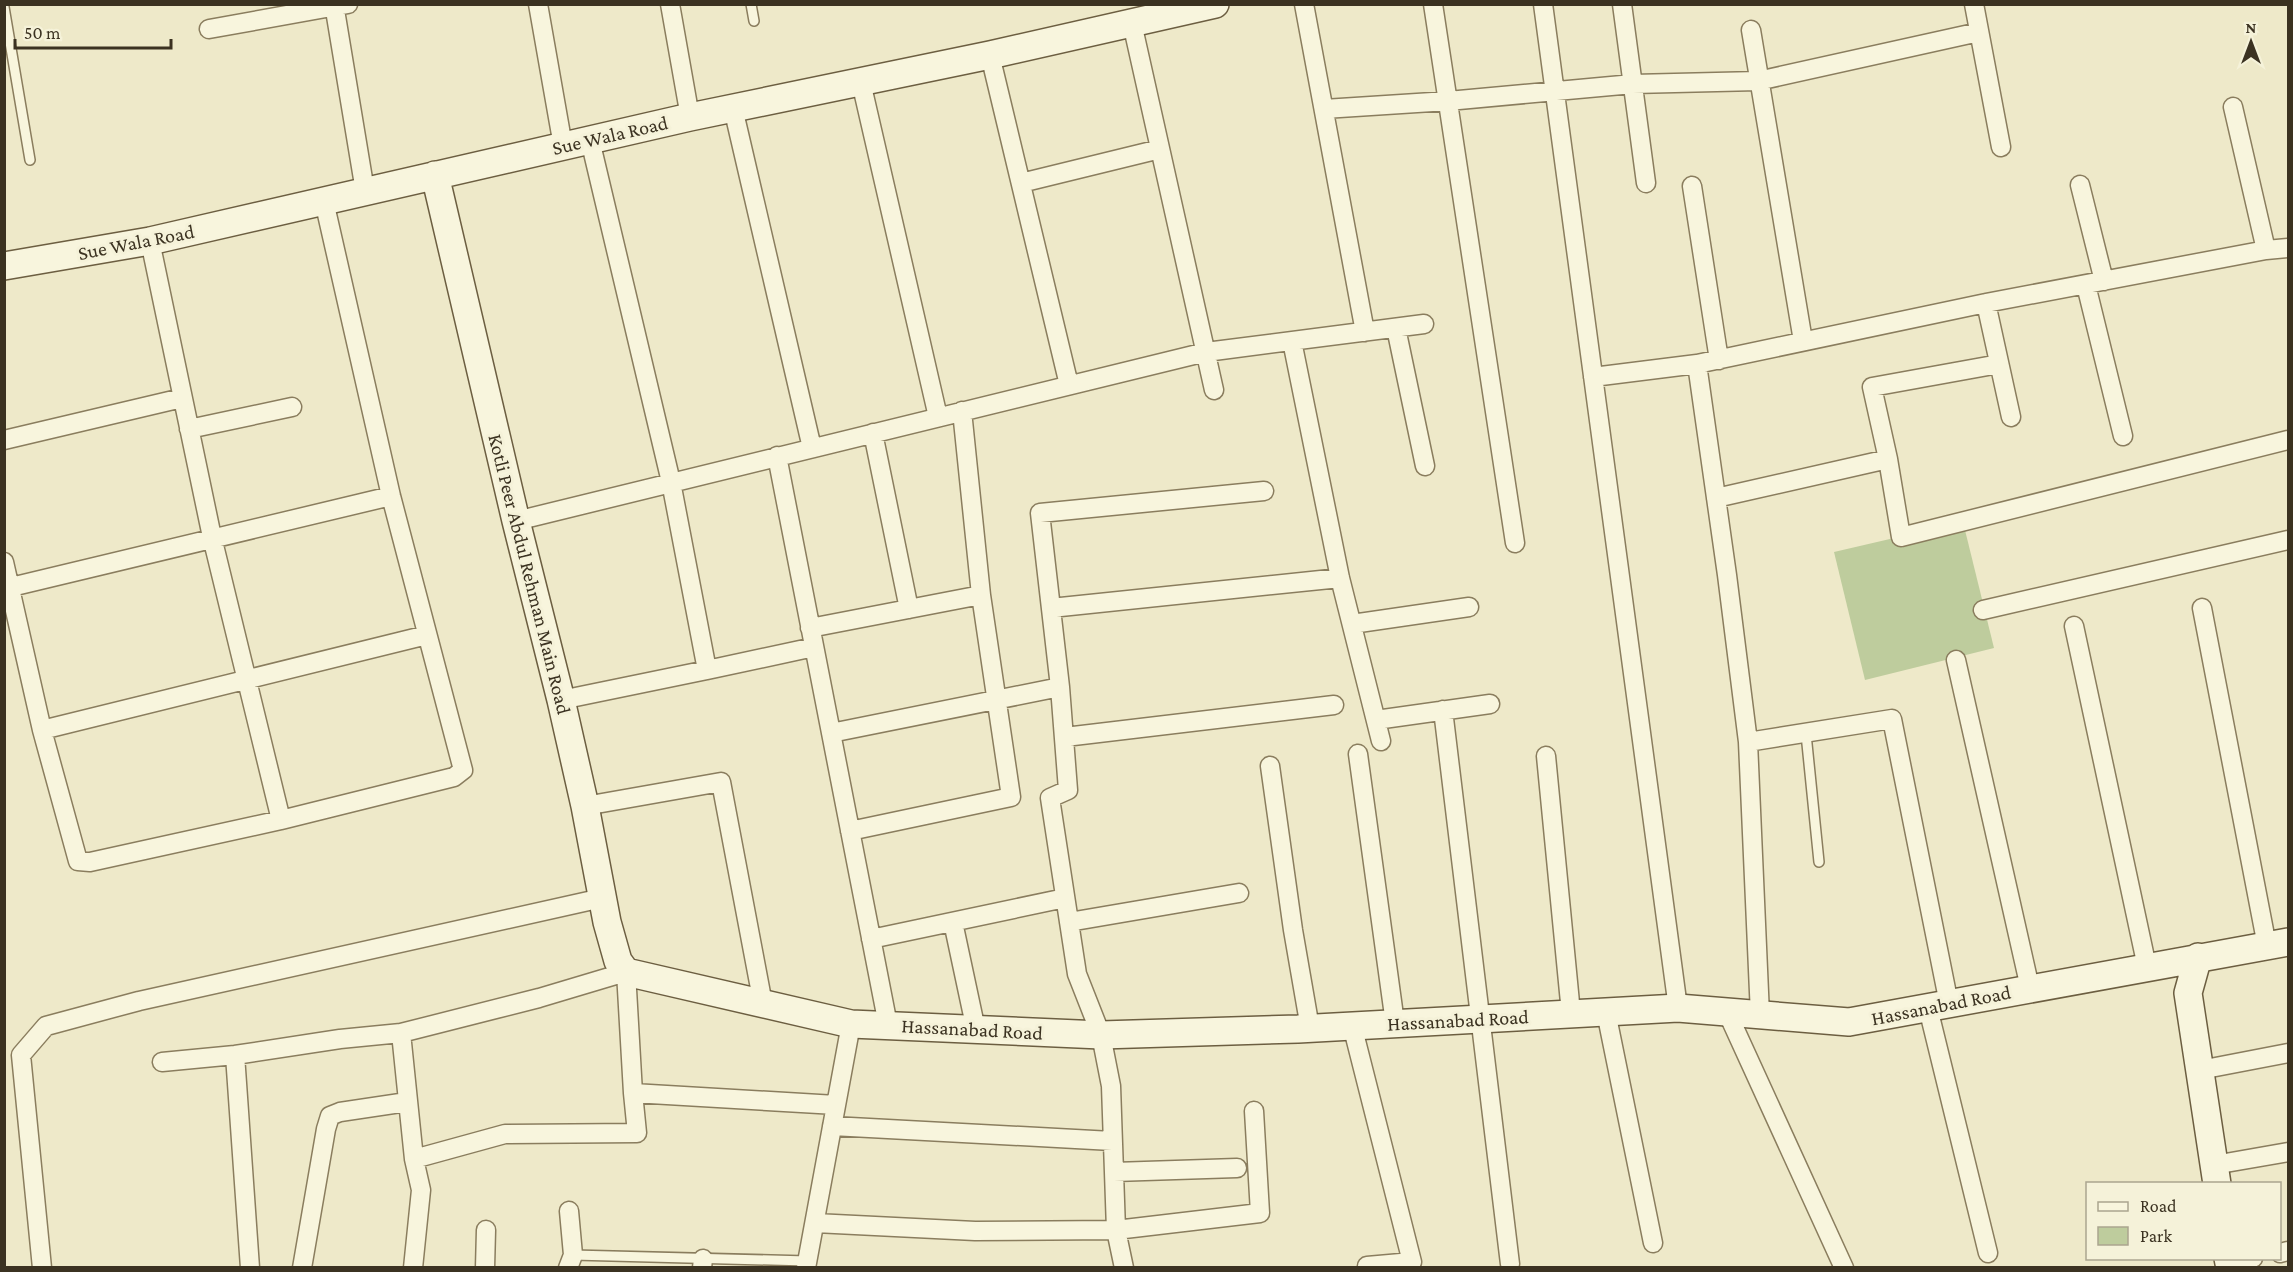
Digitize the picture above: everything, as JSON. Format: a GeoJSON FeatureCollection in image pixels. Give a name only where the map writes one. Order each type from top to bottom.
{"type":"FeatureCollection","features":[{"type":"Feature","properties":{"kind":"street"},"geometry":{"type":"LineString","coordinates":[[538,4],[563,146]]}},
{"type":"Feature","properties":{"kind":"street"},"geometry":{"type":"LineString","coordinates":[[670,4],[690,117]]}},
{"type":"Feature","properties":{"kind":"street","name":"Sue Wala Road"},"geometry":{"type":"LineString","coordinates":[[4,266],[150,241],[690,117],[990,55],[1215,4]]}},
{"type":"Feature","properties":{"kind":"street"},"geometry":{"type":"LineString","coordinates":[[1304,4],[1365,332]]}},
{"type":"Feature","properties":{"kind":"street"},"geometry":{"type":"LineString","coordinates":[[1433,4],[1515,543]]}},
{"type":"Feature","properties":{"kind":"street"},"geometry":{"type":"LineString","coordinates":[[1543,4],[1678,1008]]}},
{"type":"Feature","properties":{"kind":"street"},"geometry":{"type":"LineString","coordinates":[[1622,4],[1646,183]]}},
{"type":"Feature","properties":{"kind":"street"},"geometry":{"type":"LineString","coordinates":[[1974,4],[2001,147]]}},
{"type":"Feature","properties":{"kind":"street"},"geometry":{"type":"LineString","coordinates":[[209,29],[339,5],[366,191]]}},
{"type":"Feature","properties":{"kind":"street"},"geometry":{"type":"LineString","coordinates":[[1132,23],[1214,390]]}},
{"type":"Feature","properties":{"kind":"street"},"geometry":{"type":"LineString","coordinates":[[1751,30],[1803,341]]}},
{"type":"Feature","properties":{"kind":"street"},"geometry":{"type":"LineString","coordinates":[[1324,109],[1448,101],[1633,84],[1758,81],[1979,32]]}},
{"type":"Feature","properties":{"kind":"street"},"geometry":{"type":"LineString","coordinates":[[990,55],[1069,385]]}},
{"type":"Feature","properties":{"kind":"street"},"geometry":{"type":"LineString","coordinates":[[861,82],[938,417]]}},
{"type":"Feature","properties":{"kind":"street"},"geometry":{"type":"LineString","coordinates":[[2233,106],[2266,250]]}},
{"type":"Feature","properties":{"kind":"street"},"geometry":{"type":"LineString","coordinates":[[733,108],[812,448]]}},
{"type":"Feature","properties":{"kind":"street"},"geometry":{"type":"LineString","coordinates":[[590,140],[671,482],[708,670]]}},
{"type":"Feature","properties":{"kind":"street"},"geometry":{"type":"LineString","coordinates":[[1021,183],[1160,149]]}},
{"type":"Feature","properties":{"kind":"street","name":"Kotli Peer Abdul Rehman Main Road"},"geometry":{"type":"LineString","coordinates":[[435,175],[516,521],[561,700],[585,806],[602,898],[618,961],[626,972]]}},
{"type":"Feature","properties":{"kind":"street"},"geometry":{"type":"LineString","coordinates":[[2080,185],[2123,436]]}},
{"type":"Feature","properties":{"kind":"street"},"geometry":{"type":"LineString","coordinates":[[1692,186],[1719,360]]}},
{"type":"Feature","properties":{"kind":"street"},"geometry":{"type":"LineString","coordinates":[[4,562],[42,730],[78,861],[90,862],[281,820],[454,777],[463,770],[391,496],[324,201]]}},
{"type":"Feature","properties":{"kind":"street"},"geometry":{"type":"LineString","coordinates":[[150,241],[212,537],[281,820]]}},
{"type":"Feature","properties":{"kind":"street"},"geometry":{"type":"LineString","coordinates":[[1593,377],[1719,360],[1986,303],[2266,250],[2289,248]]}},
{"type":"Feature","properties":{"kind":"street"},"geometry":{"type":"LineString","coordinates":[[1986,303],[2012,417]]}},
{"type":"Feature","properties":{"kind":"street"},"geometry":{"type":"LineString","coordinates":[[516,521],[1206,352],[1424,324]]}},
{"type":"Feature","properties":{"kind":"street"},"geometry":{"type":"LineString","coordinates":[[1396,328],[1425,466]]}},
{"type":"Feature","properties":{"kind":"street"},"geometry":{"type":"LineString","coordinates":[[1292,341],[1340,578],[1381,741]]}},
{"type":"Feature","properties":{"kind":"street"},"geometry":{"type":"LineString","coordinates":[[1697,364],[1748,742],[1760,1015]]}},
{"type":"Feature","properties":{"kind":"street"},"geometry":{"type":"LineString","coordinates":[[1999,364],[1872,387],[1888,459],[1901,537],[2289,440]]}},
{"type":"Feature","properties":{"kind":"street"},"geometry":{"type":"LineString","coordinates":[[4,440],[182,398]]}},
{"type":"Feature","properties":{"kind":"street"},"geometry":{"type":"LineString","coordinates":[[189,429],[292,407]]}},
{"type":"Feature","properties":{"kind":"street"},"geometry":{"type":"LineString","coordinates":[[850,831],[1011,797],[981,595],[962,411]]}},
{"type":"Feature","properties":{"kind":"street"},"geometry":{"type":"LineString","coordinates":[[873,433],[909,609]]}},
{"type":"Feature","properties":{"kind":"street"},"geometry":{"type":"LineString","coordinates":[[777,456],[888,1026]]}},
{"type":"Feature","properties":{"kind":"street"},"geometry":{"type":"LineString","coordinates":[[1716,498],[1888,459]]}},
{"type":"Feature","properties":{"kind":"street"},"geometry":{"type":"LineString","coordinates":[[1124,1268],[1116,1230],[1112,1086],[1101,1035],[1077,974],[1050,798],[1068,790],[1060,687],[1040,513],[1264,491]]}},
{"type":"Feature","properties":{"kind":"street"},"geometry":{"type":"LineString","coordinates":[[11,587],[212,537],[391,496]]}},
{"type":"Feature","properties":{"kind":"street"},"geometry":{"type":"LineString","coordinates":[[1983,610],[2289,540]]}},
{"type":"Feature","properties":{"kind":"street"},"geometry":{"type":"LineString","coordinates":[[1051,608],[1340,578]]}},
{"type":"Feature","properties":{"kind":"street"},"geometry":{"type":"LineString","coordinates":[[810,628],[981,595]]}},
{"type":"Feature","properties":{"kind":"street"},"geometry":{"type":"LineString","coordinates":[[1352,624],[1469,607]]}},
{"type":"Feature","properties":{"kind":"street"},"geometry":{"type":"LineString","coordinates":[[2202,608],[2278,944]]}},
{"type":"Feature","properties":{"kind":"street"},"geometry":{"type":"LineString","coordinates":[[2074,626],[2147,967]]}},
{"type":"Feature","properties":{"kind":"street"},"geometry":{"type":"LineString","coordinates":[[42,730],[428,635]]}},
{"type":"Feature","properties":{"kind":"street"},"geometry":{"type":"LineString","coordinates":[[561,700],[814,647]]}},
{"type":"Feature","properties":{"kind":"street"},"geometry":{"type":"LineString","coordinates":[[1956,660],[2030,988]]}},
{"type":"Feature","properties":{"kind":"street"},"geometry":{"type":"LineString","coordinates":[[831,733],[1060,687]]}},
{"type":"Feature","properties":{"kind":"street"},"geometry":{"type":"LineString","coordinates":[[1376,720],[1490,704]]}},
{"type":"Feature","properties":{"kind":"street"},"geometry":{"type":"LineString","coordinates":[[1065,737],[1334,705]]}},
{"type":"Feature","properties":{"kind":"street"},"geometry":{"type":"LineString","coordinates":[[1443,710],[1510,1264]]}},
{"type":"Feature","properties":{"kind":"street"},"geometry":{"type":"LineString","coordinates":[[1748,742],[1892,719],[1939,1006],[1988,1253]]}},
{"type":"Feature","properties":{"kind":"street"},"geometry":{"type":"LineString","coordinates":[[1358,753],[1395,1023]]}},
{"type":"Feature","properties":{"kind":"street"},"geometry":{"type":"LineString","coordinates":[[1546,756],[1571,1013]]}},
{"type":"Feature","properties":{"kind":"street"},"geometry":{"type":"LineString","coordinates":[[1270,766],[1293,930],[1310,1028]]}},
{"type":"Feature","properties":{"kind":"street"},"geometry":{"type":"LineString","coordinates":[[585,806],[721,782],[763,1004]]}},
{"type":"Feature","properties":{"kind":"street"},"geometry":{"type":"LineString","coordinates":[[1069,922],[1239,893]]}},
{"type":"Feature","properties":{"kind":"street"},"geometry":{"type":"LineString","coordinates":[[42,1268],[21,1055],[46,1026],[139,1001],[602,898]]}},
{"type":"Feature","properties":{"kind":"street"},"geometry":{"type":"LineString","coordinates":[[871,939],[1065,898]]}},
{"type":"Feature","properties":{"kind":"street"},"geometry":{"type":"LineString","coordinates":[[953,922],[976,1030]]}},
{"type":"Feature","properties":{"kind":"street","name":"Hassanabad Road"},"geometry":{"type":"LineString","coordinates":[[626,972],[851,1024],[1101,1035],[1310,1028],[1678,1008],[1849,1022],[2278,944]]}},
{"type":"Feature","properties":{"kind":"street"},"geometry":{"type":"LineString","coordinates":[[2198,957],[2188,993],[2216,1174],[2289,1152]]}},
{"type":"Feature","properties":{"kind":"street"},"geometry":{"type":"LineString","coordinates":[[162,1062],[235,1055],[340,1039],[401,1033],[539,998],[626,972],[637,1133],[505,1134],[414,1159]]}},
{"type":"Feature","properties":{"kind":"street"},"geometry":{"type":"LineString","coordinates":[[1606,1012],[1653,1243]]}},
{"type":"Feature","properties":{"kind":"street"},"geometry":{"type":"LineString","coordinates":[[1727,1012],[1844,1268]]}},
{"type":"Feature","properties":{"kind":"street"},"geometry":{"type":"LineString","coordinates":[[807,1264],[851,1024]]}},
{"type":"Feature","properties":{"kind":"street"},"geometry":{"type":"LineString","coordinates":[[1352,1026],[1412,1262],[1367,1266]]}},
{"type":"Feature","properties":{"kind":"street"},"geometry":{"type":"LineString","coordinates":[[401,1033],[414,1159],[421,1190],[414,1268]]}},
{"type":"Feature","properties":{"kind":"street"},"geometry":{"type":"LineString","coordinates":[[2200,1070],[2289,1053]]}},
{"type":"Feature","properties":{"kind":"street"},"geometry":{"type":"LineString","coordinates":[[235,1055],[250,1268]]}},
{"type":"Feature","properties":{"kind":"street"},"geometry":{"type":"LineString","coordinates":[[633,1093],[836,1106]]}},
{"type":"Feature","properties":{"kind":"street"},"geometry":{"type":"LineString","coordinates":[[302,1268],[330,1116],[340,1112],[407,1102]]}},
{"type":"Feature","properties":{"kind":"street"},"geometry":{"type":"LineString","coordinates":[[815,1223],[975,1231],[1116,1230],[1260,1213],[1254,1111]]}},
{"type":"Feature","properties":{"kind":"street"},"geometry":{"type":"LineString","coordinates":[[832,1126],[1112,1141]]}},
{"type":"Feature","properties":{"kind":"street"},"geometry":{"type":"LineString","coordinates":[[1114,1172],[1237,1168]]}},
{"type":"Feature","properties":{"kind":"street"},"geometry":{"type":"LineString","coordinates":[[569,1211],[570,1261]]}},
{"type":"Feature","properties":{"kind":"street"},"geometry":{"type":"LineString","coordinates":[[485,1268],[486,1230]]}},
{"type":"Feature","properties":{"kind":"lane"},"geometry":{"type":"LineString","coordinates":[[751,4],[754,21]]}},
{"type":"Feature","properties":{"kind":"lane"},"geometry":{"type":"LineString","coordinates":[[4,7],[30,160]]}},
{"type":"Feature","properties":{"kind":"lane"},"geometry":{"type":"LineString","coordinates":[[1806,734],[1819,862]]}},
{"type":"Feature","properties":{"kind":"lane"},"geometry":{"type":"LineString","coordinates":[[570,1261],[807,1264]]}},
{"type":"Feature","properties":{"kind":"green space"},"geometry":{"type":"Polygon","coordinates":[[[1963,522],[1994,648],[1865,680],[1834,552],[1963,522]]]}}]}
